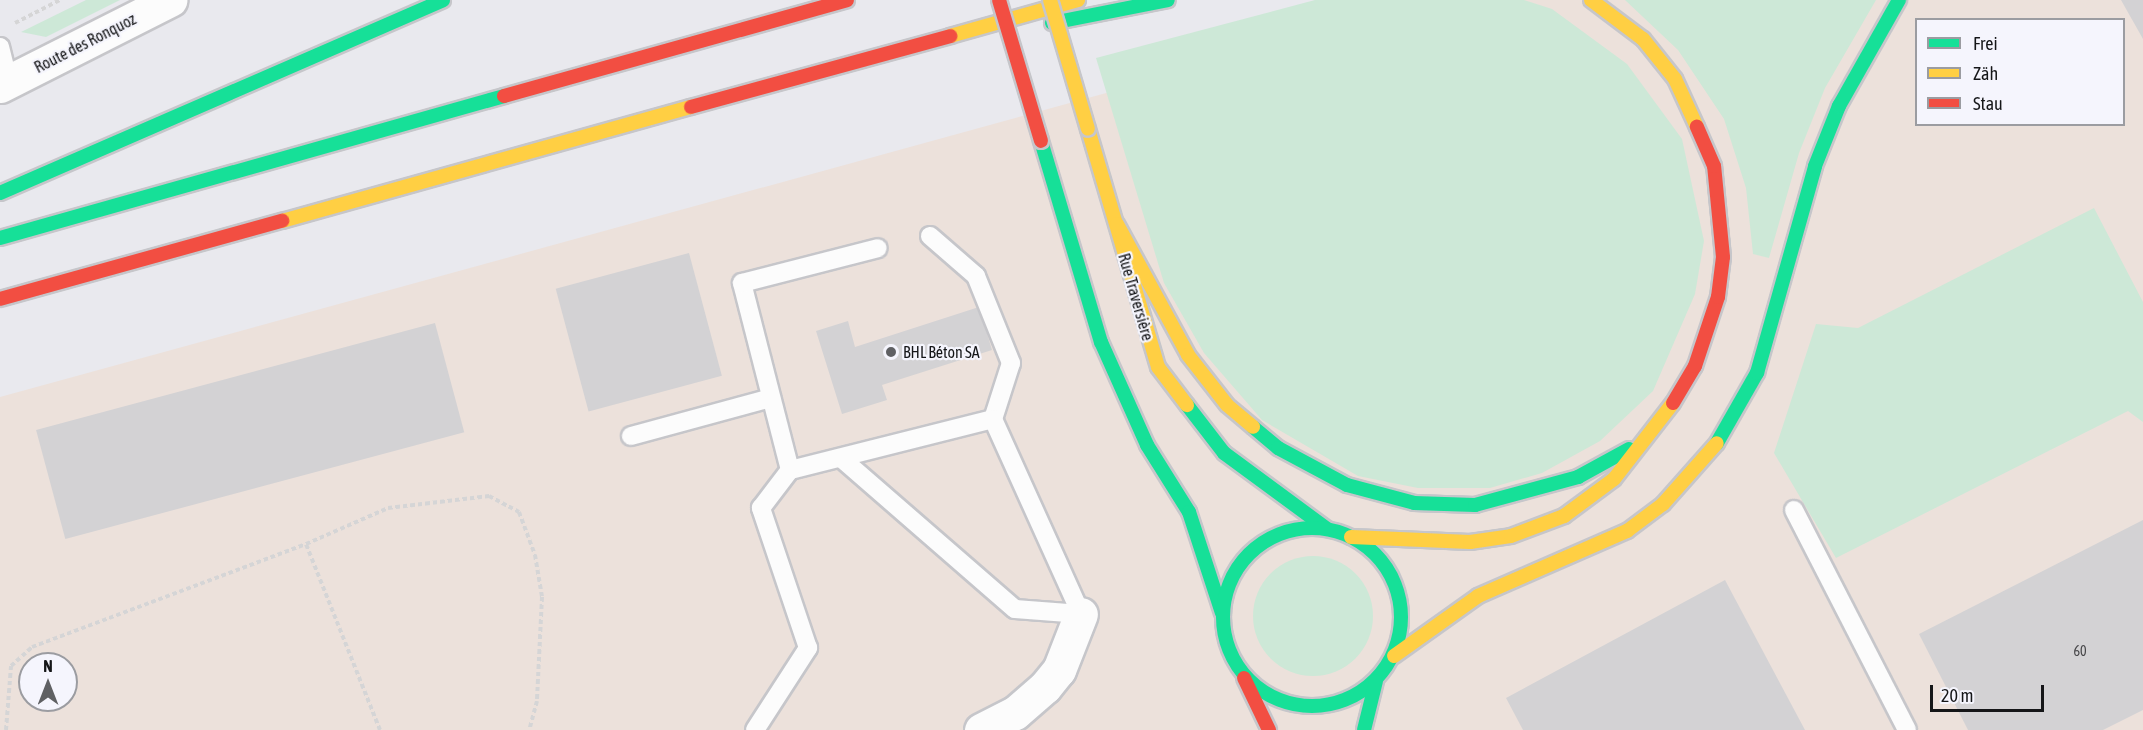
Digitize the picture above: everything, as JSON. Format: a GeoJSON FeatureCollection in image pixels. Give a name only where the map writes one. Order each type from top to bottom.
{"type":"FeatureCollection","features":[{"type":"Feature","properties":{"kind":"main road"},"geometry":{"type":"LineString","coordinates":[[0,193],[443,0]]}},
{"type":"Feature","properties":{"kind":"main road"},"geometry":{"type":"LineString","coordinates":[[0,238],[847,0]]}},
{"type":"Feature","properties":{"kind":"main road"},"geometry":{"type":"LineString","coordinates":[[999,0],[1101,342],[1147,445],[1189,512],[1223,617],[1227,646],[1269,730]]}},
{"type":"Feature","properties":{"kind":"main road","name":"Rue Traversière"},"geometry":{"type":"LineString","coordinates":[[1050,0],[1116,224],[1142,325],[1174,394],[1224,453],[1327,529]]}},
{"type":"Feature","properties":{"kind":"main road"},"geometry":{"type":"LineString","coordinates":[[0,299],[826,67],[1077,0]]}},
{"type":"Feature","properties":{"kind":"main road"},"geometry":{"type":"LineString","coordinates":[[826,67],[1168,0]]}},
{"type":"Feature","properties":{"kind":"main road"},"geometry":{"type":"LineString","coordinates":[[1223,617],[1231,580],[1254,549],[1288,531],[1327,529],[1351,537],[1397,541],[1470,542],[1548,524],[1603,491],[1681,391],[1704,344],[1718,297],[1724,233],[1719,187],[1701,126],[1676,79],[1643,39],[1591,0]]}},
{"type":"Feature","properties":{"kind":"main road"},"geometry":{"type":"LineString","coordinates":[[1394,656],[1478,596],[1627,531],[1663,504],[1709,456],[1757,373],[1815,166],[1839,106],[1899,0]]}},
{"type":"Feature","properties":{"kind":"main road"},"geometry":{"type":"LineString","coordinates":[[1116,224],[1188,356],[1227,405],[1278,448],[1347,485],[1414,503],[1496,501],[1578,477],[1648,436]]}},
{"type":"Feature","properties":{"kind":"main road"},"geometry":{"type":"LineString","coordinates":[[1241,672],[1281,702],[1306,707],[1348,699],[1376,681],[1394,656],[1401,634],[1397,587],[1378,558],[1351,537]]}},
{"type":"Feature","properties":{"kind":"main road"},"geometry":{"type":"LineString","coordinates":[[1364,730],[1376,681]]}},
{"type":"Feature","properties":{"kind":"street","name":"Route des Ronquoz"},"geometry":{"type":"LineString","coordinates":[[5,84],[170,0]]}},
{"type":"Feature","properties":{"kind":"street"},"geometry":{"type":"LineString","coordinates":[[981,730],[1046,687],[1059,670],[1081,614]]}},
{"type":"Feature","properties":{"kind":"lane"},"geometry":{"type":"LineString","coordinates":[[0,47],[5,84]]}},
{"type":"Feature","properties":{"kind":"lane"},"geometry":{"type":"LineString","coordinates":[[841,458],[1015,609],[1081,614],[993,419],[1011,363],[976,276],[930,236]]}},
{"type":"Feature","properties":{"kind":"lane"},"geometry":{"type":"LineString","coordinates":[[790,470],[742,283],[878,248]]}},
{"type":"Feature","properties":{"kind":"lane"},"geometry":{"type":"LineString","coordinates":[[631,436],[771,398]]}},
{"type":"Feature","properties":{"kind":"lane"},"geometry":{"type":"LineString","coordinates":[[755,730],[808,648],[761,508],[790,470],[993,419]]}},
{"type":"Feature","properties":{"kind":"lane"},"geometry":{"type":"LineString","coordinates":[[1794,510],[1907,730]]}},
{"type":"Feature","properties":{"kind":"path"},"geometry":{"type":"LineString","coordinates":[[10,26],[60,0]]}},
{"type":"Feature","properties":{"kind":"path"},"geometry":{"type":"LineString","coordinates":[[6,730],[11,666],[32,647],[306,544],[388,508],[489,496],[519,512],[535,555],[542,597],[537,701],[529,730]]}},
{"type":"Feature","properties":{"kind":"path"},"geometry":{"type":"LineString","coordinates":[[306,544],[380,730]]}},
{"type":"Feature","properties":{"kind":"shaded area"},"geometry":{"type":"Polygon","coordinates":[[[1445,0],[2143,0],[2143,730],[0,730],[0,397],[1445,0]]]}},
{"type":"Feature","properties":{"kind":"green space"},"geometry":{"type":"Polygon","coordinates":[[[86,0],[120,0],[46,37],[21,32],[86,0]]]}},
{"type":"Feature","properties":{"kind":"green space"},"geometry":{"type":"Polygon","coordinates":[[[1315,0],[1524,0],[1552,9],[1627,64],[1682,139],[1704,241],[1695,294],[1653,391],[1600,441],[1542,473],[1490,488],[1418,488],[1358,476],[1262,420],[1204,353],[1164,283],[1096,58],[1315,0]]]}},
{"type":"Feature","properties":{"kind":"green space"},"geometry":{"type":"Polygon","coordinates":[[[1625,0],[1876,0],[1825,88],[1799,153],[1769,258],[1753,254],[1746,188],[1724,119],[1678,50],[1625,0]]]}},
{"type":"Feature","properties":{"kind":"green space"},"geometry":{"type":"Polygon","coordinates":[[[2094,208],[2143,302],[2143,422],[2128,411],[1836,558],[1774,453],[1816,324],[1858,328],[2094,208]]]}},
{"type":"Feature","properties":{"kind":"green space"},"geometry":{"type":"Polygon","coordinates":[[[1313,556],[1336,561],[1355,574],[1368,593],[1373,616],[1368,639],[1355,658],[1336,671],[1313,676],[1290,671],[1271,658],[1258,639],[1253,616],[1258,593],[1271,574],[1290,561],[1313,556]]]}},
{"type":"Feature","properties":{"kind":"building"},"geometry":{"type":"Polygon","coordinates":[[[2121,0],[2143,0],[2143,39],[2121,0]]]}},
{"type":"Feature","properties":{"kind":"building"},"geometry":{"type":"Polygon","coordinates":[[[689,253],[722,376],[589,411],[556,289],[689,253]]]}},
{"type":"Feature","properties":{"kind":"building"},"geometry":{"type":"Polygon","coordinates":[[[979,307],[992,350],[882,385],[887,400],[842,414],[816,331],[848,321],[855,347],[979,307]]]}},
{"type":"Feature","properties":{"kind":"building"},"geometry":{"type":"Polygon","coordinates":[[[435,323],[464,432],[65,539],[36,430],[435,323]]]}},
{"type":"Feature","properties":{"kind":"building"},"geometry":{"type":"Polygon","coordinates":[[[2143,520],[2143,710],[2103,730],[1968,730],[1919,634],[2143,520]]]}},
{"type":"Feature","properties":{"kind":"building"},"geometry":{"type":"Polygon","coordinates":[[[1725,580],[1805,730],[1523,730],[1506,698],[1725,580]]]}},
{"type":"Feature","properties":{"kind":"traffic: fast"},"geometry":{"type":"LineString","coordinates":[[0,193],[443,0]]}},
{"type":"Feature","properties":{"kind":"traffic: fast"},"geometry":{"type":"LineString","coordinates":[[1052,23],[1168,0]]}},
{"type":"Feature","properties":{"kind":"traffic: fast"},"geometry":{"type":"LineString","coordinates":[[1717,443],[1757,373],[1815,166],[1839,106],[1899,0]]}},
{"type":"Feature","properties":{"kind":"traffic: fast"},"geometry":{"type":"LineString","coordinates":[[0,238],[504,96]]}},
{"type":"Feature","properties":{"kind":"traffic: fast"},"geometry":{"type":"LineString","coordinates":[[1041,141],[1101,342],[1147,445],[1189,512],[1222,613]]}},
{"type":"Feature","properties":{"kind":"traffic: fast"},"geometry":{"type":"LineString","coordinates":[[1187,405],[1224,453],[1327,529]]}},
{"type":"Feature","properties":{"kind":"traffic: fast"},"geometry":{"type":"LineString","coordinates":[[1253,427],[1278,448],[1347,485],[1414,503],[1475,505],[1578,477],[1629,449]]}},
{"type":"Feature","properties":{"kind":"traffic: fast"},"geometry":{"type":"LineString","coordinates":[[1312,528],[1329,529],[1346,534],[1375,554],[1395,583],[1400,600],[1401,617],[1400,634],[1395,651],[1375,680],[1346,700],[1329,705],[1312,706],[1295,705],[1278,700],[1249,680],[1229,651],[1224,634],[1223,617],[1224,600],[1229,583],[1249,554],[1278,534],[1295,529],[1312,528]]}},
{"type":"Feature","properties":{"kind":"traffic: fast"},"geometry":{"type":"LineString","coordinates":[[1364,730],[1376,681]]}},
{"type":"Feature","properties":{"kind":"traffic: slow"},"geometry":{"type":"LineString","coordinates":[[1050,0],[1088,129]]}},
{"type":"Feature","properties":{"kind":"traffic: slow"},"geometry":{"type":"LineString","coordinates":[[950,36],[1078,0]]}},
{"type":"Feature","properties":{"kind":"traffic: slow"},"geometry":{"type":"LineString","coordinates":[[1591,0],[1643,39],[1675,79],[1697,127]]}},
{"type":"Feature","properties":{"kind":"traffic: slow"},"geometry":{"type":"LineString","coordinates":[[282,221],[691,107]]}},
{"type":"Feature","properties":{"kind":"traffic: slow"},"geometry":{"type":"LineString","coordinates":[[1088,129],[1158,367],[1187,405]]}},
{"type":"Feature","properties":{"kind":"traffic: slow"},"geometry":{"type":"LineString","coordinates":[[1117,224],[1188,355],[1227,405],[1253,427]]}},
{"type":"Feature","properties":{"kind":"traffic: slow"},"geometry":{"type":"LineString","coordinates":[[1351,537],[1470,542],[1511,536],[1564,516],[1614,479],[1673,403]]}},
{"type":"Feature","properties":{"kind":"traffic: slow"},"geometry":{"type":"LineString","coordinates":[[1394,656],[1478,596],[1627,531],[1663,504],[1717,443]]}},
{"type":"Feature","properties":{"kind":"traffic: jam"},"geometry":{"type":"LineString","coordinates":[[504,96],[847,0]]}},
{"type":"Feature","properties":{"kind":"traffic: jam"},"geometry":{"type":"LineString","coordinates":[[999,0],[1041,141]]}},
{"type":"Feature","properties":{"kind":"traffic: jam"},"geometry":{"type":"LineString","coordinates":[[691,107],[950,36]]}},
{"type":"Feature","properties":{"kind":"traffic: jam"},"geometry":{"type":"LineString","coordinates":[[1673,403],[1695,366],[1718,297],[1723,257],[1714,166],[1697,127]]}},
{"type":"Feature","properties":{"kind":"traffic: jam"},"geometry":{"type":"LineString","coordinates":[[0,299],[282,221]]}},
{"type":"Feature","properties":{"kind":"traffic: jam"},"geometry":{"type":"LineString","coordinates":[[1244,678],[1269,730]]}},
{"type":"Feature","properties":{"kind":"place","name":"BHL Béton SA"},"geometry":{"type":"Point","coordinates":[891,352]}}]}
